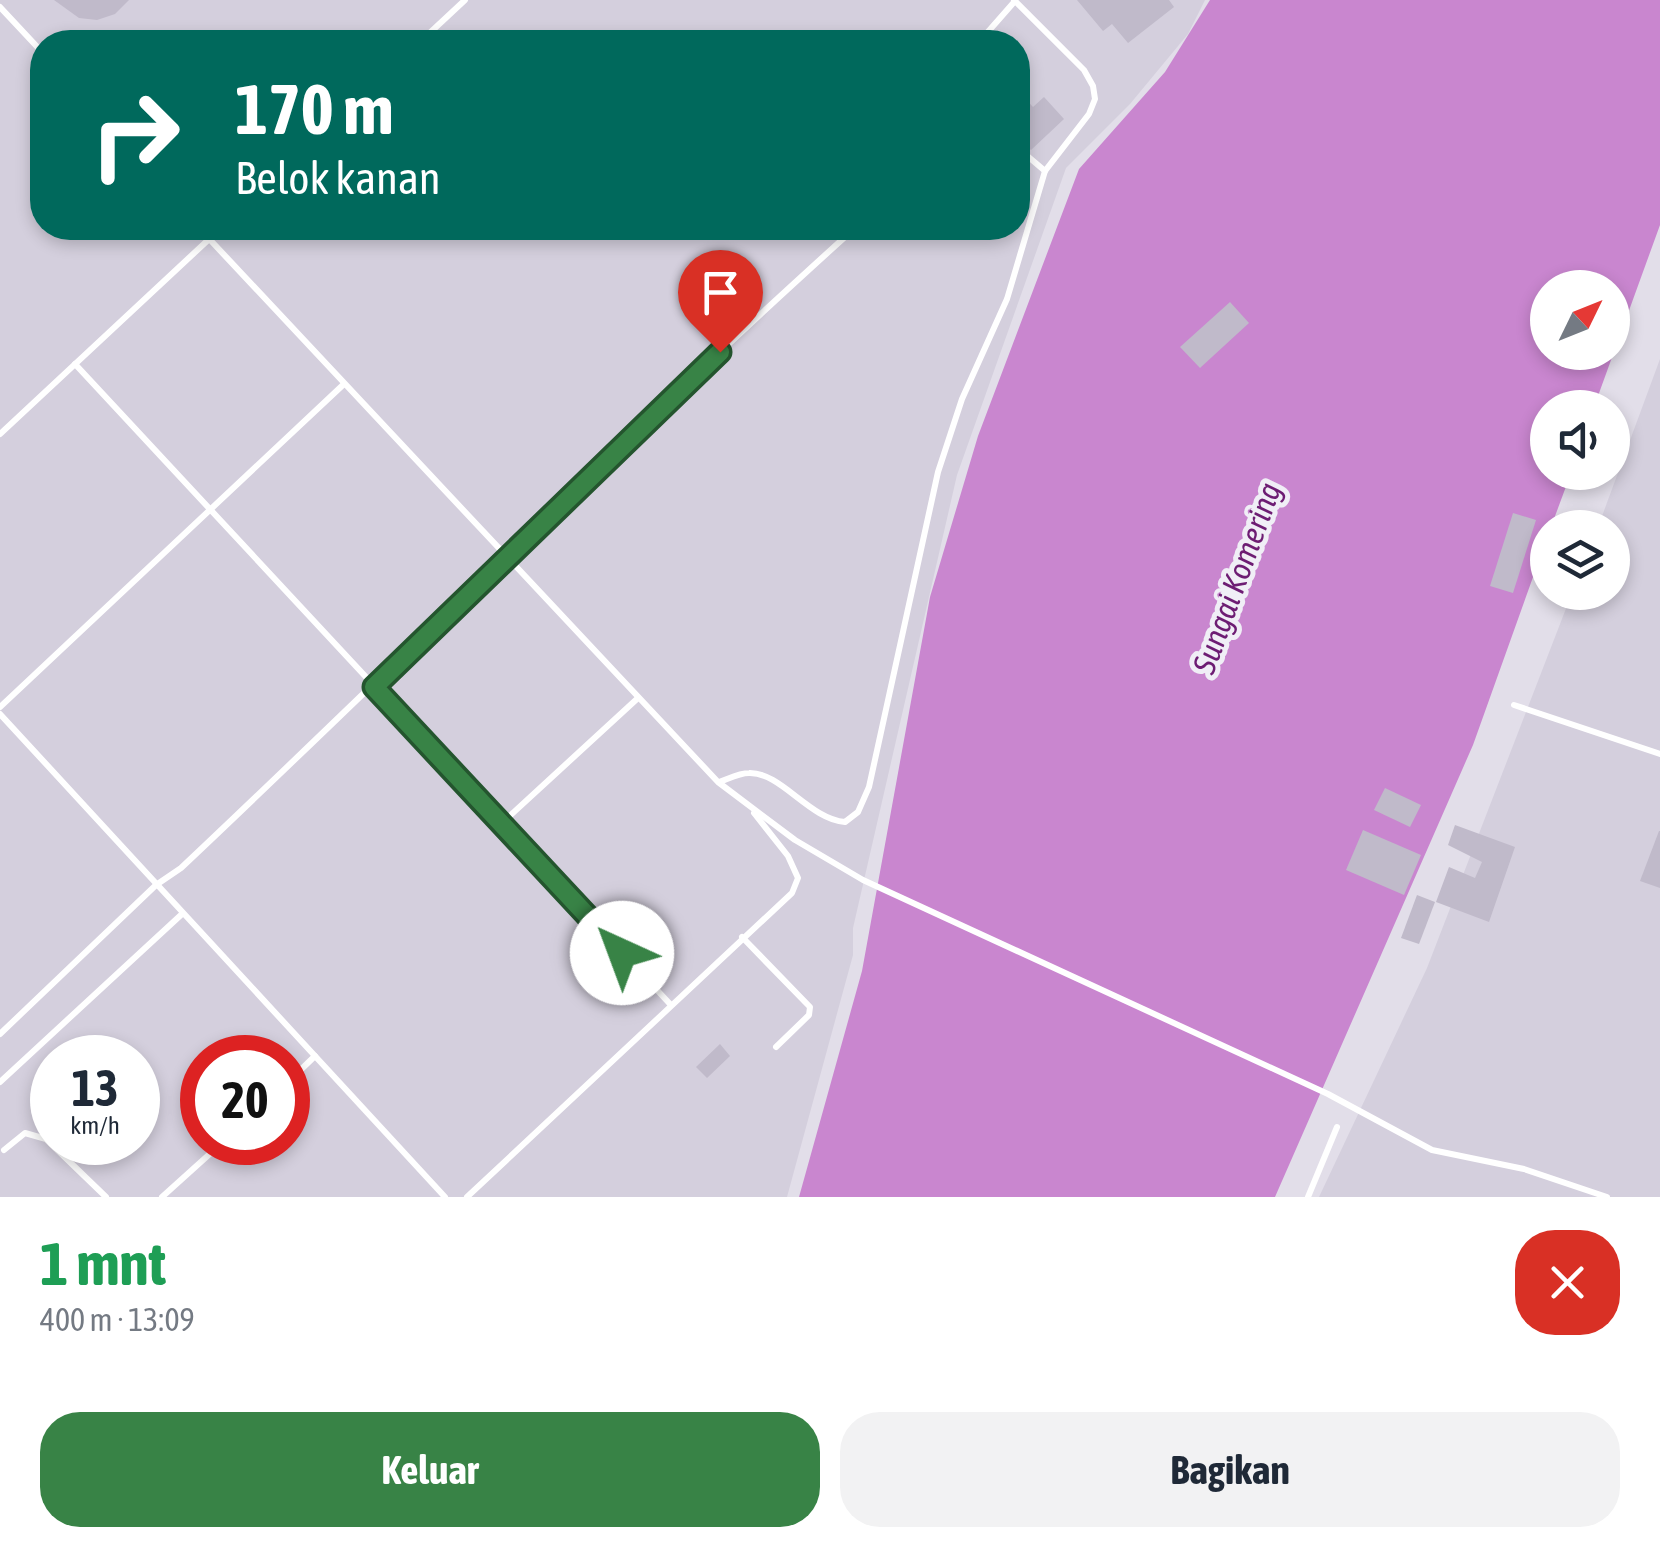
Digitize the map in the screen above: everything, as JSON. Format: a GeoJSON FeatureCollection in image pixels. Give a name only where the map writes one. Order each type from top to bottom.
{"type":"FeatureCollection","features":[{"type":"Feature","properties":{"kind":"lane"},"geometry":{"type":"LineString","coordinates":[[433,30],[466,0]]}},
{"type":"Feature","properties":{"kind":"lane"},"geometry":{"type":"LineString","coordinates":[[989,30],[1014,0],[1084,70],[1094,86],[1095,99],[1088,114],[1045,171],[1030,222]]}},
{"type":"Feature","properties":{"kind":"lane"},"geometry":{"type":"LineString","coordinates":[[0,7],[30,39]]}},
{"type":"Feature","properties":{"kind":"lane"},"geometry":{"type":"LineString","coordinates":[[1030,158],[1045,171]]}},
{"type":"Feature","properties":{"kind":"lane"},"geometry":{"type":"LineString","coordinates":[[0,434],[208,240]]}},
{"type":"Feature","properties":{"kind":"lane"},"geometry":{"type":"LineString","coordinates":[[210,240],[718,782],[795,840],[863,880],[1328,1094],[1432,1150],[1524,1169],[1607,1197]]}},
{"type":"Feature","properties":{"kind":"lane"},"geometry":{"type":"LineString","coordinates":[[0,1034],[156,884],[181,868],[374,687],[746,326],[843,240]]}},
{"type":"Feature","properties":{"kind":"lane"},"geometry":{"type":"LineString","coordinates":[[718,782],[746,772],[762,774],[828,820],[845,822],[858,812],[869,787],[938,472],[962,399],[1007,299],[1025,240]]}},
{"type":"Feature","properties":{"kind":"lane"},"geometry":{"type":"LineString","coordinates":[[75,364],[670,1004]]}},
{"type":"Feature","properties":{"kind":"lane"},"geometry":{"type":"LineString","coordinates":[[344,384],[0,710],[182,914],[445,1197]]}},
{"type":"Feature","properties":{"kind":"lane"},"geometry":{"type":"LineString","coordinates":[[502,823],[638,698]]}},
{"type":"Feature","properties":{"kind":"lane"},"geometry":{"type":"LineString","coordinates":[[1514,704],[1660,754]]}},
{"type":"Feature","properties":{"kind":"lane"},"geometry":{"type":"LineString","coordinates":[[467,1197],[792,893],[798,878],[788,856],[748,804]]}},
{"type":"Feature","properties":{"kind":"lane"},"geometry":{"type":"LineString","coordinates":[[0,1082],[182,914]]}},
{"type":"Feature","properties":{"kind":"lane"},"geometry":{"type":"LineString","coordinates":[[742,937],[810,1007],[809,1015],[776,1047]]}},
{"type":"Feature","properties":{"kind":"lane"},"geometry":{"type":"LineString","coordinates":[[310,1061],[315,1056]]}},
{"type":"Feature","properties":{"kind":"lane"},"geometry":{"type":"LineString","coordinates":[[1308,1197],[1337,1127]]}},
{"type":"Feature","properties":{"kind":"lane"},"geometry":{"type":"LineString","coordinates":[[4,1150],[25,1133],[34,1133],[46,1139],[106,1197]]}},
{"type":"Feature","properties":{"kind":"lane"},"geometry":{"type":"LineString","coordinates":[[162,1197],[197,1165]]}},
{"type":"Feature","properties":{"kind":"shaded area"},"geometry":{"type":"Polygon","coordinates":[[[0,0],[1205,0],[1188,34],[1130,104],[1066,168],[957,475],[853,928],[853,955],[787,1197],[0,1197],[0,0]]]}},
{"type":"Feature","properties":{"kind":"shaded area"},"geometry":{"type":"Polygon","coordinates":[[[1660,359],[1660,1197],[1319,1197],[1427,968],[1565,610],[1630,610],[1630,510],[1604,510],[1612,490],[1630,490],[1630,440],[1660,359]]]}},
{"type":"Feature","properties":{"kind":"water","name":"Sungai Komering"},"geometry":{"type":"Polygon","coordinates":[[[1210,0],[1660,0],[1660,225],[1630,308],[1630,270],[1530,270],[1530,370],[1607,370],[1600,390],[1530,390],[1530,490],[1565,490],[1557,510],[1530,510],[1530,586],[1473,745],[1275,1197],[799,1197],[862,971],[930,597],[978,436],[1079,169],[1165,72],[1210,0]]]}},
{"type":"Feature","properties":{"kind":"building"},"geometry":{"type":"Polygon","coordinates":[[[54,0],[129,0],[115,14],[97,20],[79,18],[54,0]]]}},
{"type":"Feature","properties":{"kind":"building"},"geometry":{"type":"Polygon","coordinates":[[[1077,0],[1169,0],[1174,7],[1128,43],[1112,24],[1103,31],[1077,0]]]}},
{"type":"Feature","properties":{"kind":"building"},"geometry":{"type":"Polygon","coordinates":[[[1044,97],[1064,119],[1031,150],[1030,104],[1033,107],[1044,97]]]}},
{"type":"Feature","properties":{"kind":"building"},"geometry":{"type":"Polygon","coordinates":[[[1230,302],[1249,323],[1200,368],[1180,347],[1230,302]]]}},
{"type":"Feature","properties":{"kind":"building"},"geometry":{"type":"Polygon","coordinates":[[[1513,513],[1530,518],[1530,539],[1513,593],[1490,586],[1513,513]]]}},
{"type":"Feature","properties":{"kind":"building"},"geometry":{"type":"Polygon","coordinates":[[[1385,788],[1421,805],[1410,827],[1374,810],[1385,788]]]}},
{"type":"Feature","properties":{"kind":"building"},"geometry":{"type":"Polygon","coordinates":[[[1455,825],[1515,847],[1489,922],[1436,902],[1449,867],[1475,878],[1482,862],[1448,845],[1455,825]]]}},
{"type":"Feature","properties":{"kind":"building"},"geometry":{"type":"Polygon","coordinates":[[[1363,830],[1421,855],[1404,895],[1346,870],[1363,830]]]}},
{"type":"Feature","properties":{"kind":"building"},"geometry":{"type":"Polygon","coordinates":[[[1660,831],[1660,888],[1640,881],[1660,831]]]}},
{"type":"Feature","properties":{"kind":"building"},"geometry":{"type":"Polygon","coordinates":[[[1417,895],[1435,902],[1419,944],[1401,938],[1417,895]]]}},
{"type":"Feature","properties":{"kind":"building"},"geometry":{"type":"Polygon","coordinates":[[[720,1044],[730,1056],[707,1078],[696,1067],[720,1044]]]}},
{"type":"Feature","properties":{"kind":"route"},"geometry":{"type":"LineString","coordinates":[[622,953],[374,687],[720,352]]}}]}
